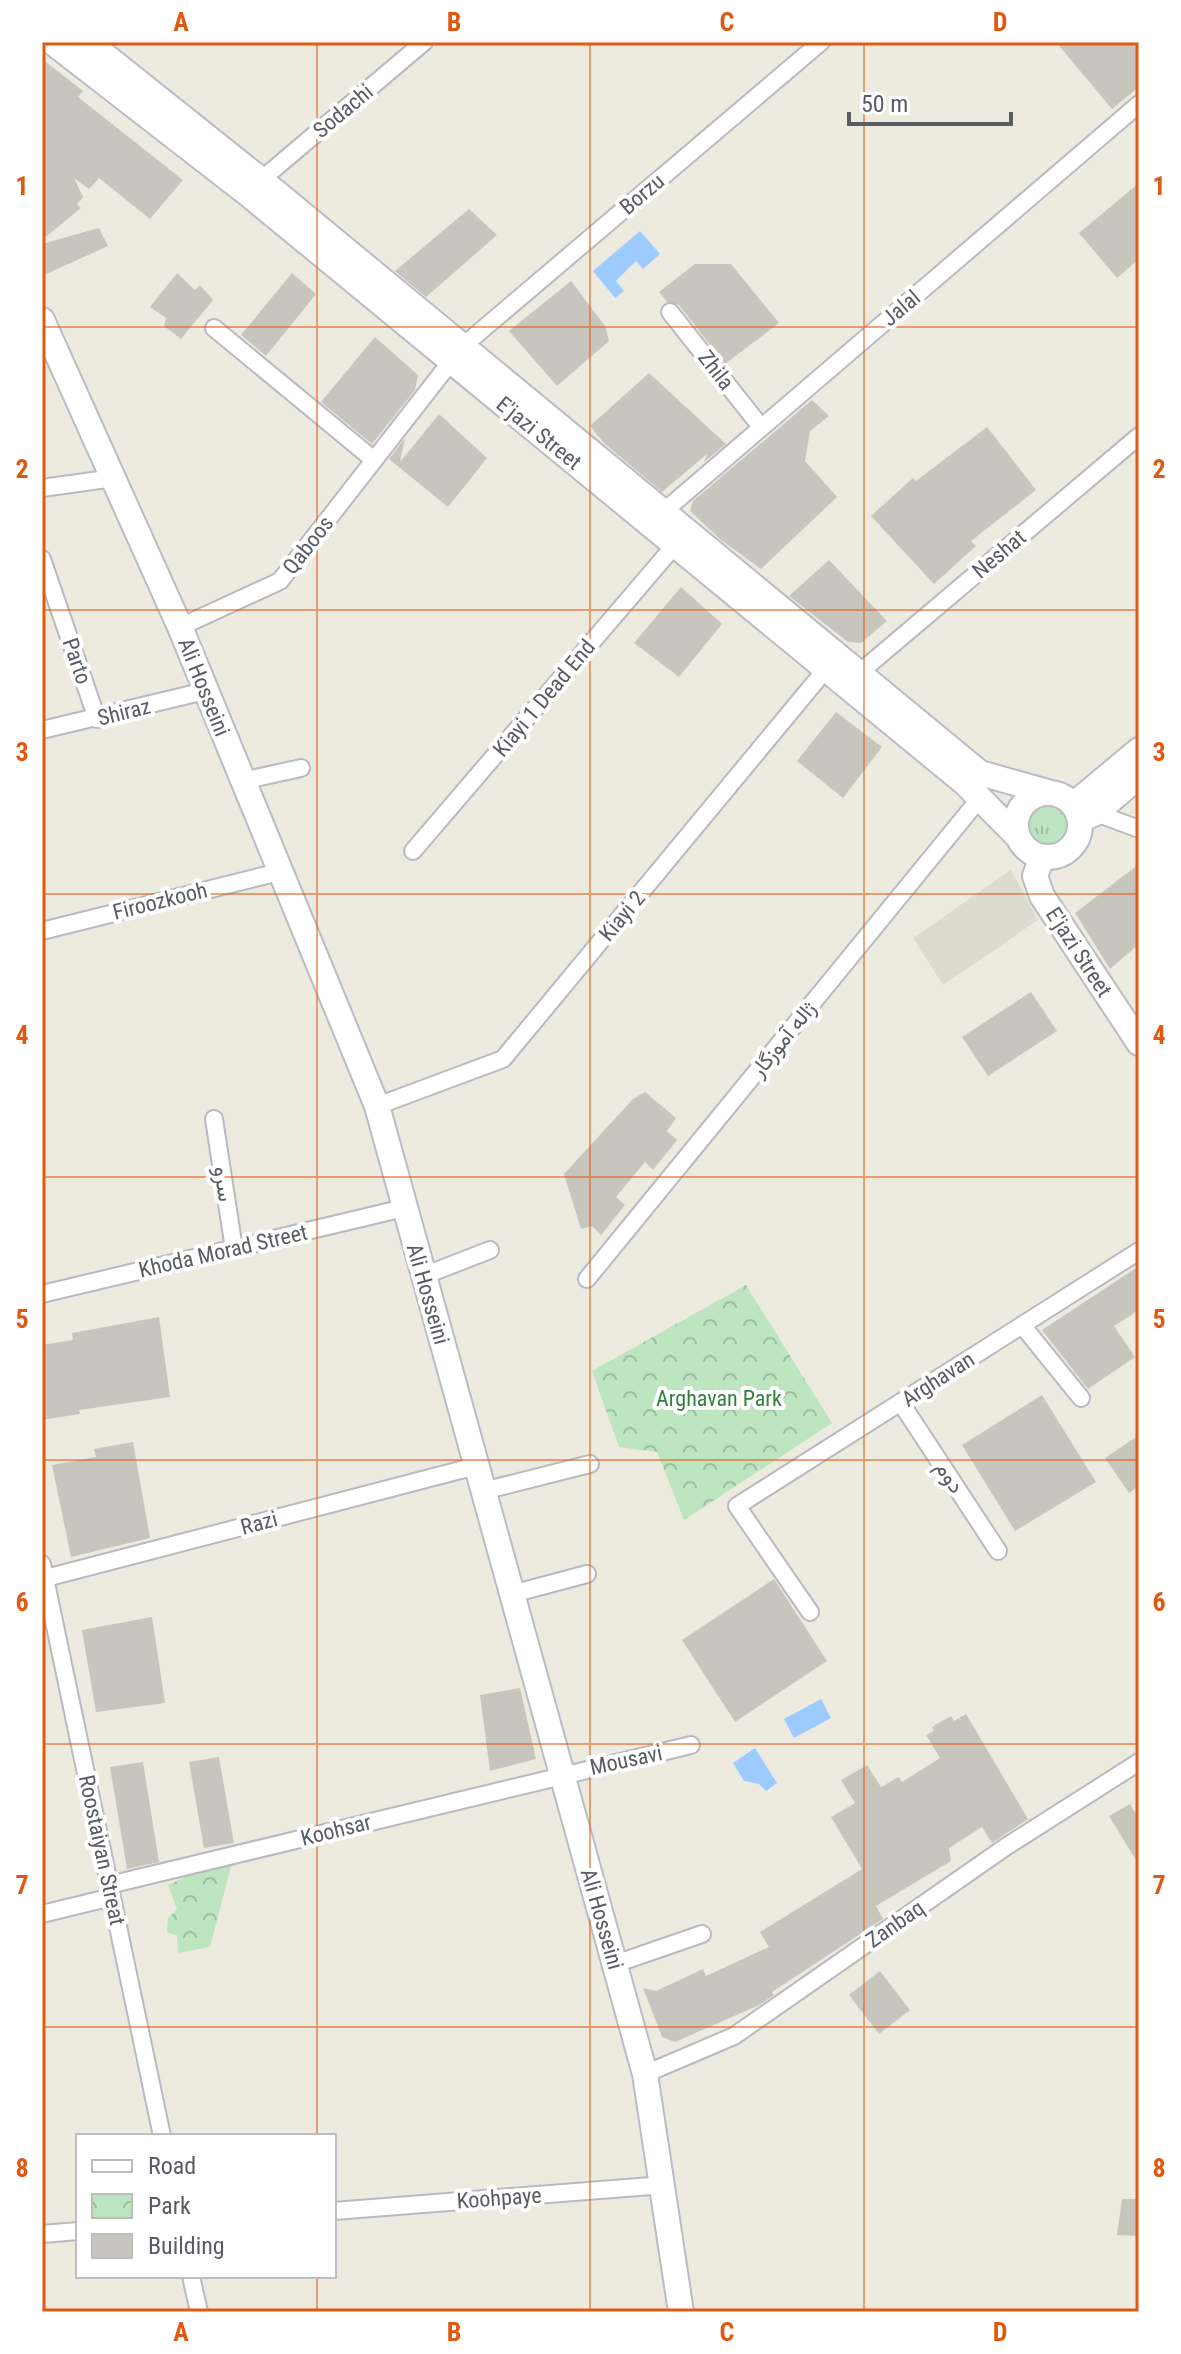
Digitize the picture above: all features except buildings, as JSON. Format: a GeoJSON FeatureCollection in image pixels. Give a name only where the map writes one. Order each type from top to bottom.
{"type":"FeatureCollection","features":[{"type":"Feature","properties":{"kind":"main road","name":"E'jazi Street"},"geometry":{"type":"LineString","coordinates":[[52,42],[663,512],[980,773],[1051,793]]}},
{"type":"Feature","properties":{"kind":"main road","name":"E'jazi Street"},"geometry":{"type":"LineString","coordinates":[[88,42],[261,180],[675,545],[980,798],[1017,836]]}},
{"type":"Feature","properties":{"kind":"main road","name":"Ali Hosseini"},"geometry":{"type":"LineString","coordinates":[[42,320],[180,627],[377,1106],[645,2074],[681,2312]]}},
{"type":"Feature","properties":{"kind":"main road"},"geometry":{"type":"LineString","coordinates":[[1083,813],[1051,793],[1040,793],[1022,805],[1015,825],[1017,836],[1023,846],[1042,857],[1062,854],[1071,848],[1077,840],[1083,813],[1139,750]]}},
{"type":"Feature","properties":{"kind":"main road"},"geometry":{"type":"LineString","coordinates":[[1083,813],[1139,776]]}},
{"type":"Feature","properties":{"kind":"main road","name":"E'jazi Street"},"geometry":{"type":"LineString","coordinates":[[1042,857],[1035,876],[1042,896],[1139,1043]]}},
{"type":"Feature","properties":{"kind":"street","name":"Sodachi"},"geometry":{"type":"LineString","coordinates":[[261,180],[424,42]]}},
{"type":"Feature","properties":{"kind":"street","name":"Borzu"},"geometry":{"type":"LineString","coordinates":[[457,354],[821,42]]}},
{"type":"Feature","properties":{"kind":"street","name":"Jalal"},"geometry":{"type":"LineString","coordinates":[[663,512],[1139,104]]}},
{"type":"Feature","properties":{"kind":"street","name":"Zhila"},"geometry":{"type":"LineString","coordinates":[[670,312],[761,427]]}},
{"type":"Feature","properties":{"kind":"street"},"geometry":{"type":"LineString","coordinates":[[214,328],[374,460]]}},
{"type":"Feature","properties":{"kind":"street","name":"Qaboos"},"geometry":{"type":"LineString","coordinates":[[180,627],[280,581],[457,354]]}},
{"type":"Feature","properties":{"kind":"street","name":"Neshat"},"geometry":{"type":"LineString","coordinates":[[859,673],[1139,436]]}},
{"type":"Feature","properties":{"kind":"street"},"geometry":{"type":"LineString","coordinates":[[42,488],[114,478]]}},
{"type":"Feature","properties":{"kind":"street","name":"Kiayi 1 Dead End"},"geometry":{"type":"LineString","coordinates":[[413,851],[675,545]]}},
{"type":"Feature","properties":{"kind":"street","name":"Parto"},"geometry":{"type":"LineString","coordinates":[[42,559],[97,719]]}},
{"type":"Feature","properties":{"kind":"street","name":"Kiayi 2"},"geometry":{"type":"LineString","coordinates":[[377,1106],[503,1059],[826,669]]}},
{"type":"Feature","properties":{"kind":"street","name":"Shiraz"},"geometry":{"type":"LineString","coordinates":[[42,730],[205,691]]}},
{"type":"Feature","properties":{"kind":"street"},"geometry":{"type":"LineString","coordinates":[[242,781],[301,768]]}},
{"type":"Feature","properties":{"kind":"street","name":"ژاله آموزگار"},"geometry":{"type":"LineString","coordinates":[[587,1279],[980,798]]}},
{"type":"Feature","properties":{"kind":"street"},"geometry":{"type":"LineString","coordinates":[[1083,813],[1139,829]]}},
{"type":"Feature","properties":{"kind":"street","name":"Firoozkooh"},"geometry":{"type":"LineString","coordinates":[[42,931],[279,872]]}},
{"type":"Feature","properties":{"kind":"street","name":"سرو"},"geometry":{"type":"LineString","coordinates":[[214,1119],[234,1249]]}},
{"type":"Feature","properties":{"kind":"street","name":"Khoda Morad Street"},"geometry":{"type":"LineString","coordinates":[[42,1294],[404,1208]]}},
{"type":"Feature","properties":{"kind":"street"},"geometry":{"type":"LineString","coordinates":[[423,1276],[490,1250]]}},
{"type":"Feature","properties":{"kind":"street","name":"Arghavan"},"geometry":{"type":"LineString","coordinates":[[810,1612],[737,1506],[1139,1251]]}},
{"type":"Feature","properties":{"kind":"street"},"geometry":{"type":"LineString","coordinates":[[1022,1325],[1081,1398]]}},
{"type":"Feature","properties":{"kind":"street","name":"دوم"},"geometry":{"type":"LineString","coordinates":[[901,1403],[998,1551]]}},
{"type":"Feature","properties":{"kind":"street"},"geometry":{"type":"LineString","coordinates":[[483,1491],[590,1464]]}},
{"type":"Feature","properties":{"kind":"street","name":"Razi"},"geometry":{"type":"LineString","coordinates":[[43,1574],[476,1466]]}},
{"type":"Feature","properties":{"kind":"street","name":"Roostaiyan Streat"},"geometry":{"type":"LineString","coordinates":[[43,1574],[162,2134]]}},
{"type":"Feature","properties":{"kind":"street"},"geometry":{"type":"LineString","coordinates":[[512,1594],[587,1574]]}},
{"type":"Feature","properties":{"kind":"street","name":"Mousavi"},"geometry":{"type":"LineString","coordinates":[[562,1774],[691,1745]]}},
{"type":"Feature","properties":{"kind":"street","name":"Zanbaq"},"geometry":{"type":"LineString","coordinates":[[645,2074],[734,2036],[1007,1846],[1139,1762]]}},
{"type":"Feature","properties":{"kind":"street","name":"Koohsar"},"geometry":{"type":"LineString","coordinates":[[42,1914],[110,1891],[562,1774]]}},
{"type":"Feature","properties":{"kind":"street"},"geometry":{"type":"LineString","coordinates":[[615,1964],[702,1934]]}},
{"type":"Feature","properties":{"kind":"street","name":"Koohpaye"},"geometry":{"type":"LineString","coordinates":[[336,2211],[664,2185]]}},
{"type":"Feature","properties":{"kind":"street"},"geometry":{"type":"LineString","coordinates":[[42,2234],[76,2231]]}},
{"type":"Feature","properties":{"kind":"street"},"geometry":{"type":"LineString","coordinates":[[191,2278],[199,2312]]}},
{"type":"Feature","properties":{"kind":"shaded area"},"geometry":{"type":"Polygon","coordinates":[[[1011,870],[1038,920],[943,985],[913,938],[1011,870]]]}},
{"type":"Feature","properties":{"kind":"green space"},"geometry":{"type":"Polygon","coordinates":[[[1047,800],[1066,807],[1073,826],[1066,845],[1047,852],[1028,845],[1021,826],[1028,807],[1047,800]]]}},
{"type":"Feature","properties":{"kind":"green space","name":"Arghavan Park"},"geometry":{"type":"Polygon","coordinates":[[[746,1285],[832,1423],[684,1520],[657,1452],[619,1447],[592,1371],[746,1285]]]}},
{"type":"Feature","properties":{"kind":"green space"},"geometry":{"type":"Polygon","coordinates":[[[234,1855],[210,1947],[178,1953],[177,1936],[167,1932],[168,1918],[177,1909],[168,1885],[234,1855]]]}},
{"type":"Feature","properties":{"kind":"water"},"geometry":{"type":"Polygon","coordinates":[[[640,231],[660,254],[643,269],[636,261],[616,281],[624,291],[615,298],[593,271],[640,231]]]}},
{"type":"Feature","properties":{"kind":"water"},"geometry":{"type":"Polygon","coordinates":[[[821,1699],[831,1718],[794,1738],[784,1719],[821,1699]]]}},
{"type":"Feature","properties":{"kind":"water"},"geometry":{"type":"Polygon","coordinates":[[[755,1748],[777,1783],[766,1791],[759,1784],[744,1781],[733,1763],[755,1748]]]}}]}
